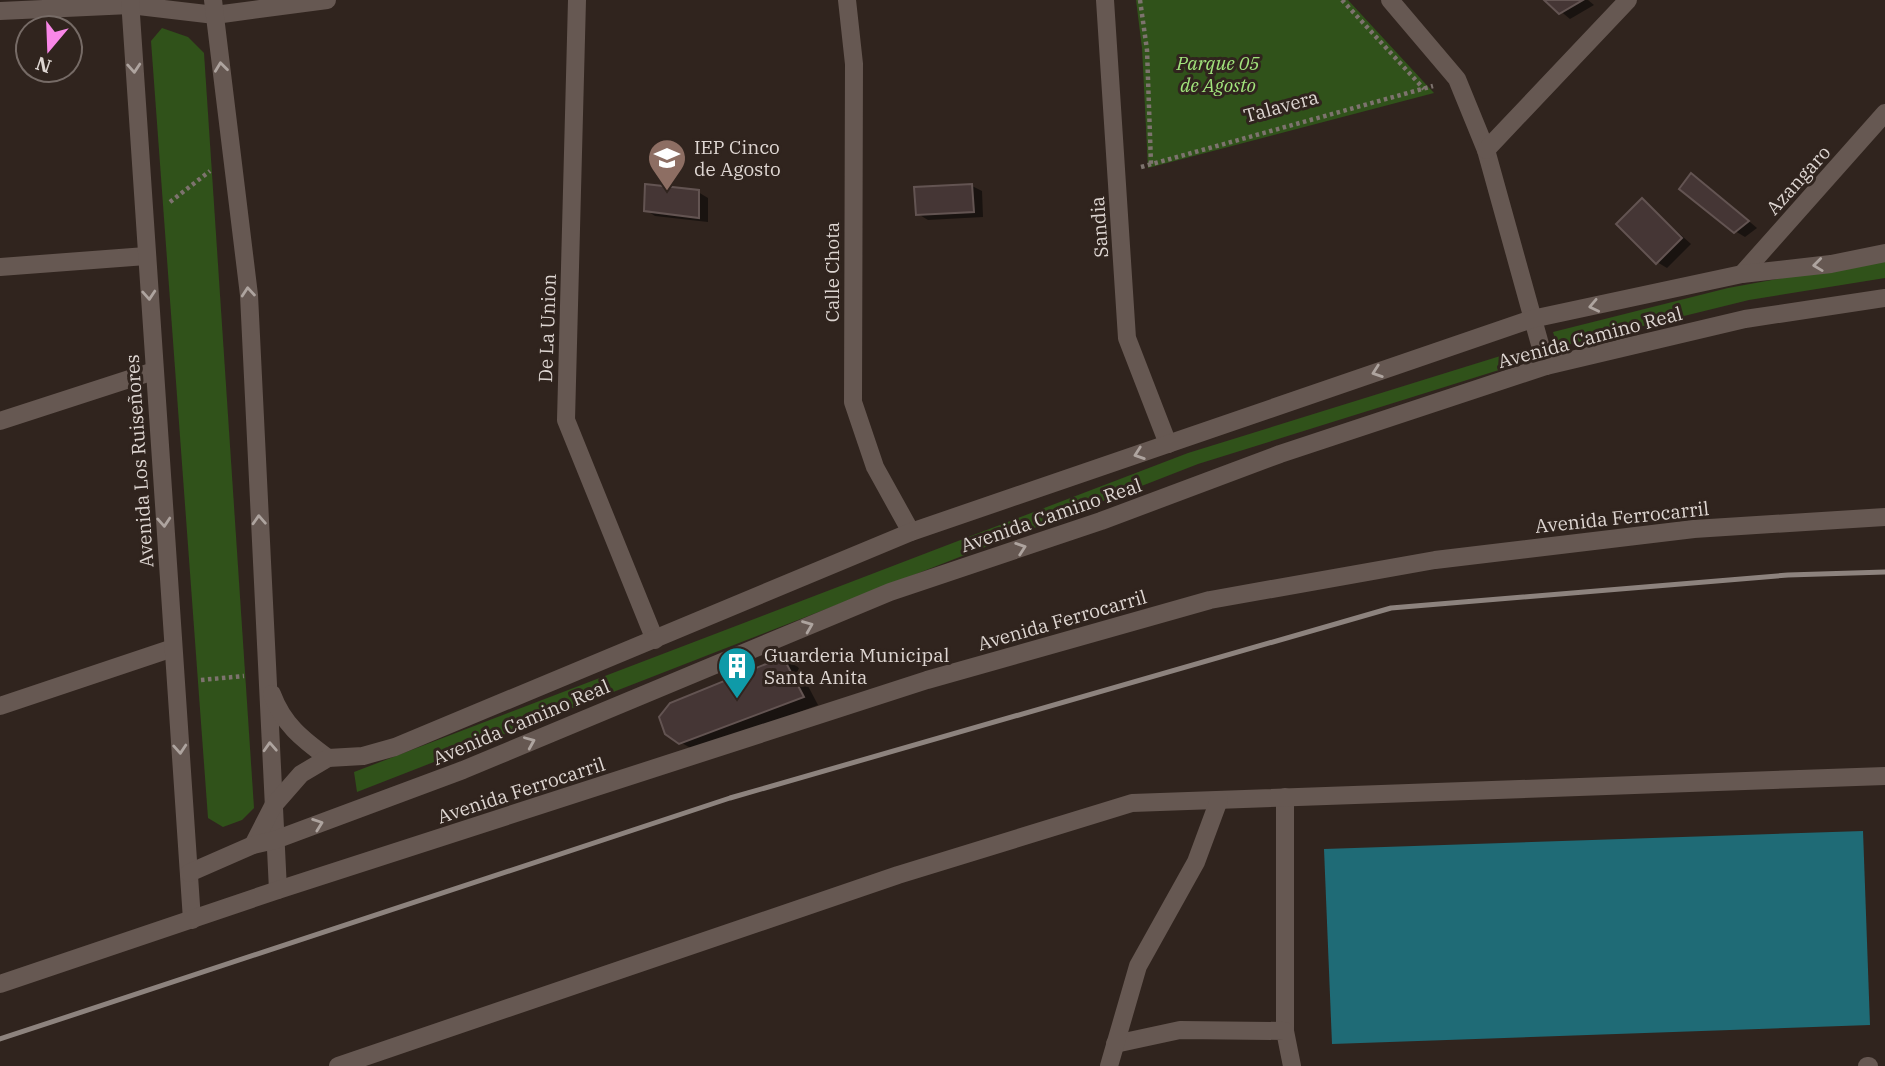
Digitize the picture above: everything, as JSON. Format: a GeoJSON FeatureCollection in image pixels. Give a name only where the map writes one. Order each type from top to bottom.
{"type":"FeatureCollection","features":[{"type":"Feature","properties":{"kind":"main road"},"geometry":{"type":"LineString","coordinates":[[0,11],[130,2],[214,8],[327,0]]}},
{"type":"Feature","properties":{"kind":"main road","name":"De La Union"},"geometry":{"type":"LineString","coordinates":[[577,0],[566,420],[655,640]]}},
{"type":"Feature","properties":{"kind":"main road","name":"Calle Chota"},"geometry":{"type":"LineString","coordinates":[[846,0],[854,64],[853,402],[875,467],[911,532]]}},
{"type":"Feature","properties":{"kind":"main road","name":"Sandia"},"geometry":{"type":"LineString","coordinates":[[1105,0],[1127,338],[1168,444]]}},
{"type":"Feature","properties":{"kind":"main road"},"geometry":{"type":"LineString","coordinates":[[1390,0],[1457,79],[1486,150],[1546,366]]}},
{"type":"Feature","properties":{"kind":"main road"},"geometry":{"type":"LineString","coordinates":[[1486,150],[1628,0]]}},
{"type":"Feature","properties":{"kind":"main road","name":"Avenida Los Ruiseñores"},"geometry":{"type":"LineString","coordinates":[[130,2],[192,920]]}},
{"type":"Feature","properties":{"kind":"main road"},"geometry":{"type":"LineString","coordinates":[[214,8],[249,295],[278,890]]}},
{"type":"Feature","properties":{"kind":"main road","name":"Azangaro"},"geometry":{"type":"LineString","coordinates":[[1742,274],[1885,113]]}},
{"type":"Feature","properties":{"kind":"main road","name":"Avenida Camino Real"},"geometry":{"type":"LineString","coordinates":[[328,758],[363,757],[395,747],[911,532],[1532,319],[1742,274],[1831,264],[1885,253]]}},
{"type":"Feature","properties":{"kind":"main road"},"geometry":{"type":"LineString","coordinates":[[0,267],[146,256]]}},
{"type":"Feature","properties":{"kind":"main road","name":"Avenida Camino Real"},"geometry":{"type":"LineString","coordinates":[[189,873],[253,845],[463,770],[890,592],[1101,521],[1280,454],[1546,366],[1745,319],[1885,298]]}},
{"type":"Feature","properties":{"kind":"main road"},"geometry":{"type":"LineString","coordinates":[[0,421],[154,371]]}},
{"type":"Feature","properties":{"kind":"main road","name":"Avenida Ferrocarril"},"geometry":{"type":"LineString","coordinates":[[0,984],[278,890],[927,680],[1210,600],[1435,560],[1694,529],[1885,517]]}},
{"type":"Feature","properties":{"kind":"main road"},"geometry":{"type":"LineString","coordinates":[[0,706],[173,648]]}},
{"type":"Feature","properties":{"kind":"main road"},"geometry":{"type":"LineString","coordinates":[[253,845],[273,806],[301,774],[328,758],[298,736],[279,715],[266,676]]}},
{"type":"Feature","properties":{"kind":"main road"},"geometry":{"type":"LineString","coordinates":[[338,1066],[898,876],[1132,803],[1885,776]]}},
{"type":"Feature","properties":{"kind":"main road"},"geometry":{"type":"LineString","coordinates":[[1285,797],[1285,1031],[1292,1066]]}},
{"type":"Feature","properties":{"kind":"main road"},"geometry":{"type":"LineString","coordinates":[[1109,1066],[1138,966],[1196,863],[1219,800]]}},
{"type":"Feature","properties":{"kind":"main road"},"geometry":{"type":"LineString","coordinates":[[1115,1044],[1181,1030],[1285,1031]]}},
{"type":"Feature","properties":{"kind":"path"},"geometry":{"type":"LineString","coordinates":[[1140,0],[1147,50],[1151,164]]}},
{"type":"Feature","properties":{"kind":"path"},"geometry":{"type":"LineString","coordinates":[[1342,0],[1424,89]]}},
{"type":"Feature","properties":{"kind":"path","name":"Talavera"},"geometry":{"type":"LineString","coordinates":[[1117,175],[1457,79]]}},
{"type":"Feature","properties":{"kind":"path"},"geometry":{"type":"LineString","coordinates":[[144,222],[232,154]]}},
{"type":"Feature","properties":{"kind":"path"},"geometry":{"type":"LineString","coordinates":[[176,683],[266,676]]}},
{"type":"Feature","properties":{"kind":"green space","name":"Parque 05 de Agosto"},"geometry":{"type":"Polygon","coordinates":[[[1136,0],[1348,0],[1434,93],[1148,168],[1142,48],[1136,0]]]}},
{"type":"Feature","properties":{"kind":"green space"},"geometry":{"type":"Polygon","coordinates":[[[162,28],[188,37],[204,53],[254,808],[242,820],[223,827],[208,818],[151,41],[162,28]]]}},
{"type":"Feature","properties":{"kind":"green space"},"geometry":{"type":"Polygon","coordinates":[[[1885,259],[1885,278],[1749,300],[1558,347],[1553,332],[1728,288],[1885,259]]]}},
{"type":"Feature","properties":{"kind":"green space"},"geometry":{"type":"Polygon","coordinates":[[[1510,353],[1515,365],[1198,464],[357,792],[354,772],[1188,453],[1510,353]]]}},
{"type":"Feature","properties":{"kind":"water"},"geometry":{"type":"Polygon","coordinates":[[[1863,831],[1870,1025],[1332,1044],[1324,849],[1863,831]]]}},
{"type":"Feature","properties":{"kind":"building"},"geometry":{"type":"Polygon","coordinates":[[[1544,0],[1583,0],[1559,14],[1544,0]]]}},
{"type":"Feature","properties":{"kind":"building"},"geometry":{"type":"Polygon","coordinates":[[[1691,173],[1749,221],[1734,233],[1679,189],[1691,173]]]}},
{"type":"Feature","properties":{"kind":"building"},"geometry":{"type":"Polygon","coordinates":[[[645,184],[699,190],[699,218],[644,211],[645,184]]]}},
{"type":"Feature","properties":{"kind":"building"},"geometry":{"type":"Polygon","coordinates":[[[972,184],[974,212],[916,215],[914,187],[972,184]]]}},
{"type":"Feature","properties":{"kind":"building"},"geometry":{"type":"Polygon","coordinates":[[[1642,198],[1682,238],[1656,264],[1616,224],[1642,198]]]}},
{"type":"Feature","properties":{"kind":"building","name":"Guarderia Municipal Santa Anita"},"geometry":{"type":"Polygon","coordinates":[[[783,657],[804,697],[679,744],[665,734],[659,717],[670,703],[783,657]]]}},
{"type":"Feature","properties":{"kind":"railway"},"geometry":{"type":"LineString","coordinates":[[0,1039],[730,798],[1391,608],[1788,575],[1885,572]]}},
{"type":"Feature","properties":{"kind":"place","name":"IEP Cinco de Agosto"},"geometry":{"type":"Point","coordinates":[667,192]}},
{"type":"Feature","properties":{"kind":"place","name":"Guarderia Municipal Santa Anita"},"geometry":{"type":"Point","coordinates":[737,700]}}]}
